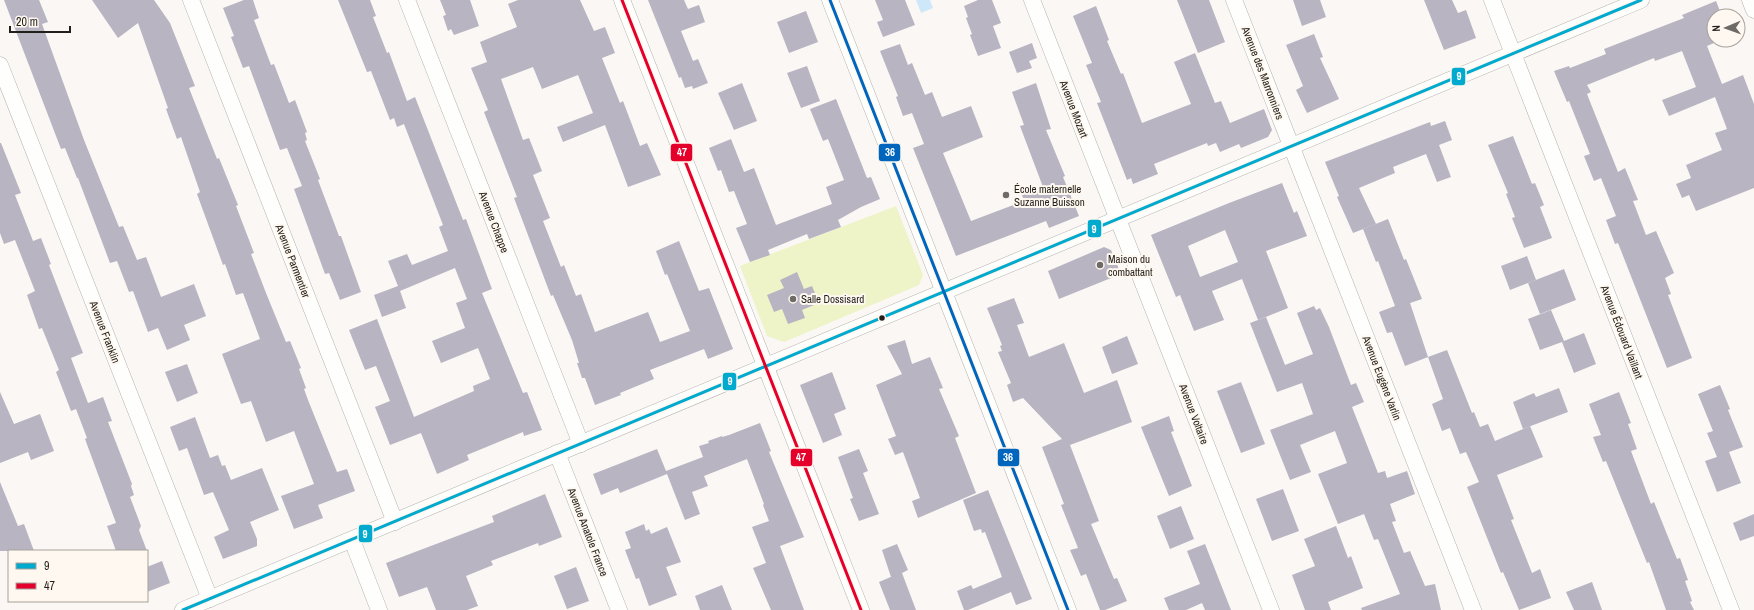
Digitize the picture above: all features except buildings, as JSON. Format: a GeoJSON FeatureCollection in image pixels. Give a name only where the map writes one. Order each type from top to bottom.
{"type":"FeatureCollection","features":[{"type":"Feature","properties":{"kind":"street","name":"Avenue Parmentier"},"geometry":{"type":"LineString","coordinates":[[192,0],[395,522]]}},
{"type":"Feature","properties":{"kind":"street","name":"Avenue Chappe"},"geometry":{"type":"LineString","coordinates":[[407,0],[581,444]]}},
{"type":"Feature","properties":{"kind":"street"},"geometry":{"type":"LineString","coordinates":[[622,0],[861,610]]}},
{"type":"Feature","properties":{"kind":"street"},"geometry":{"type":"LineString","coordinates":[[830,0],[1068,610]]}},
{"type":"Feature","properties":{"kind":"street","name":"Avenue Mozart"},"geometry":{"type":"LineString","coordinates":[[1032,0],[1117,218]]}},
{"type":"Feature","properties":{"kind":"street","name":"Avenue des Marronniers"},"geometry":{"type":"LineString","coordinates":[[1234,0],[1292,147]]}},
{"type":"Feature","properties":{"kind":"street","name":"Avenue Édouard Vaillant"},"geometry":{"type":"LineString","coordinates":[[1492,0],[1731,610]]}},
{"type":"Feature","properties":{"kind":"street"},"geometry":{"type":"LineString","coordinates":[[183,610],[944,292],[1117,218],[1292,147],[1640,0]]}},
{"type":"Feature","properties":{"kind":"street"},"geometry":{"type":"LineString","coordinates":[[1750,0],[1754,10]]}},
{"type":"Feature","properties":{"kind":"street","name":"Avenue Franklin"},"geometry":{"type":"LineString","coordinates":[[0,65],[210,599]]}},
{"type":"Feature","properties":{"kind":"street","name":"Avenue Eugène Varlin"},"geometry":{"type":"LineString","coordinates":[[1292,147],[1473,610]]}},
{"type":"Feature","properties":{"kind":"street","name":"Avenue Voltaire"},"geometry":{"type":"LineString","coordinates":[[1117,218],[1271,610]]}},
{"type":"Feature","properties":{"kind":"street","name":"Avenue Anatole France"},"geometry":{"type":"LineString","coordinates":[[557,453],[619,610]]}},
{"type":"Feature","properties":{"kind":"street"},"geometry":{"type":"LineString","coordinates":[[352,540],[379,610]]}},
{"type":"Feature","properties":{"kind":"green space"},"geometry":{"type":"Polygon","coordinates":[[[896,206],[923,275],[919,285],[784,342],[767,336],[740,266],[896,206]]]}},
{"type":"Feature","properties":{"kind":"water"},"geometry":{"type":"Polygon","coordinates":[[[916,0],[930,0],[933,8],[921,13],[916,0]]]}},
{"type":"Feature","properties":{"kind":"transit line","name":"47"},"geometry":{"type":"LineString","coordinates":[[622,0],[861,610]]}},
{"type":"Feature","properties":{"kind":"transit line","name":"36"},"geometry":{"type":"LineString","coordinates":[[830,0],[1068,610]]}},
{"type":"Feature","properties":{"kind":"transit line","name":"9"},"geometry":{"type":"LineString","coordinates":[[183,610],[1641,0]]}},
{"type":"Feature","properties":{"kind":"place","name":"École maternelle Suzanne Buisson"},"geometry":{"type":"Point","coordinates":[1006,195]}},
{"type":"Feature","properties":{"kind":"place","name":"Maison du combattant"},"geometry":{"type":"Point","coordinates":[1100,265]}},
{"type":"Feature","properties":{"kind":"place","name":"Salle Dossisard"},"geometry":{"type":"Point","coordinates":[793,299]}}]}
